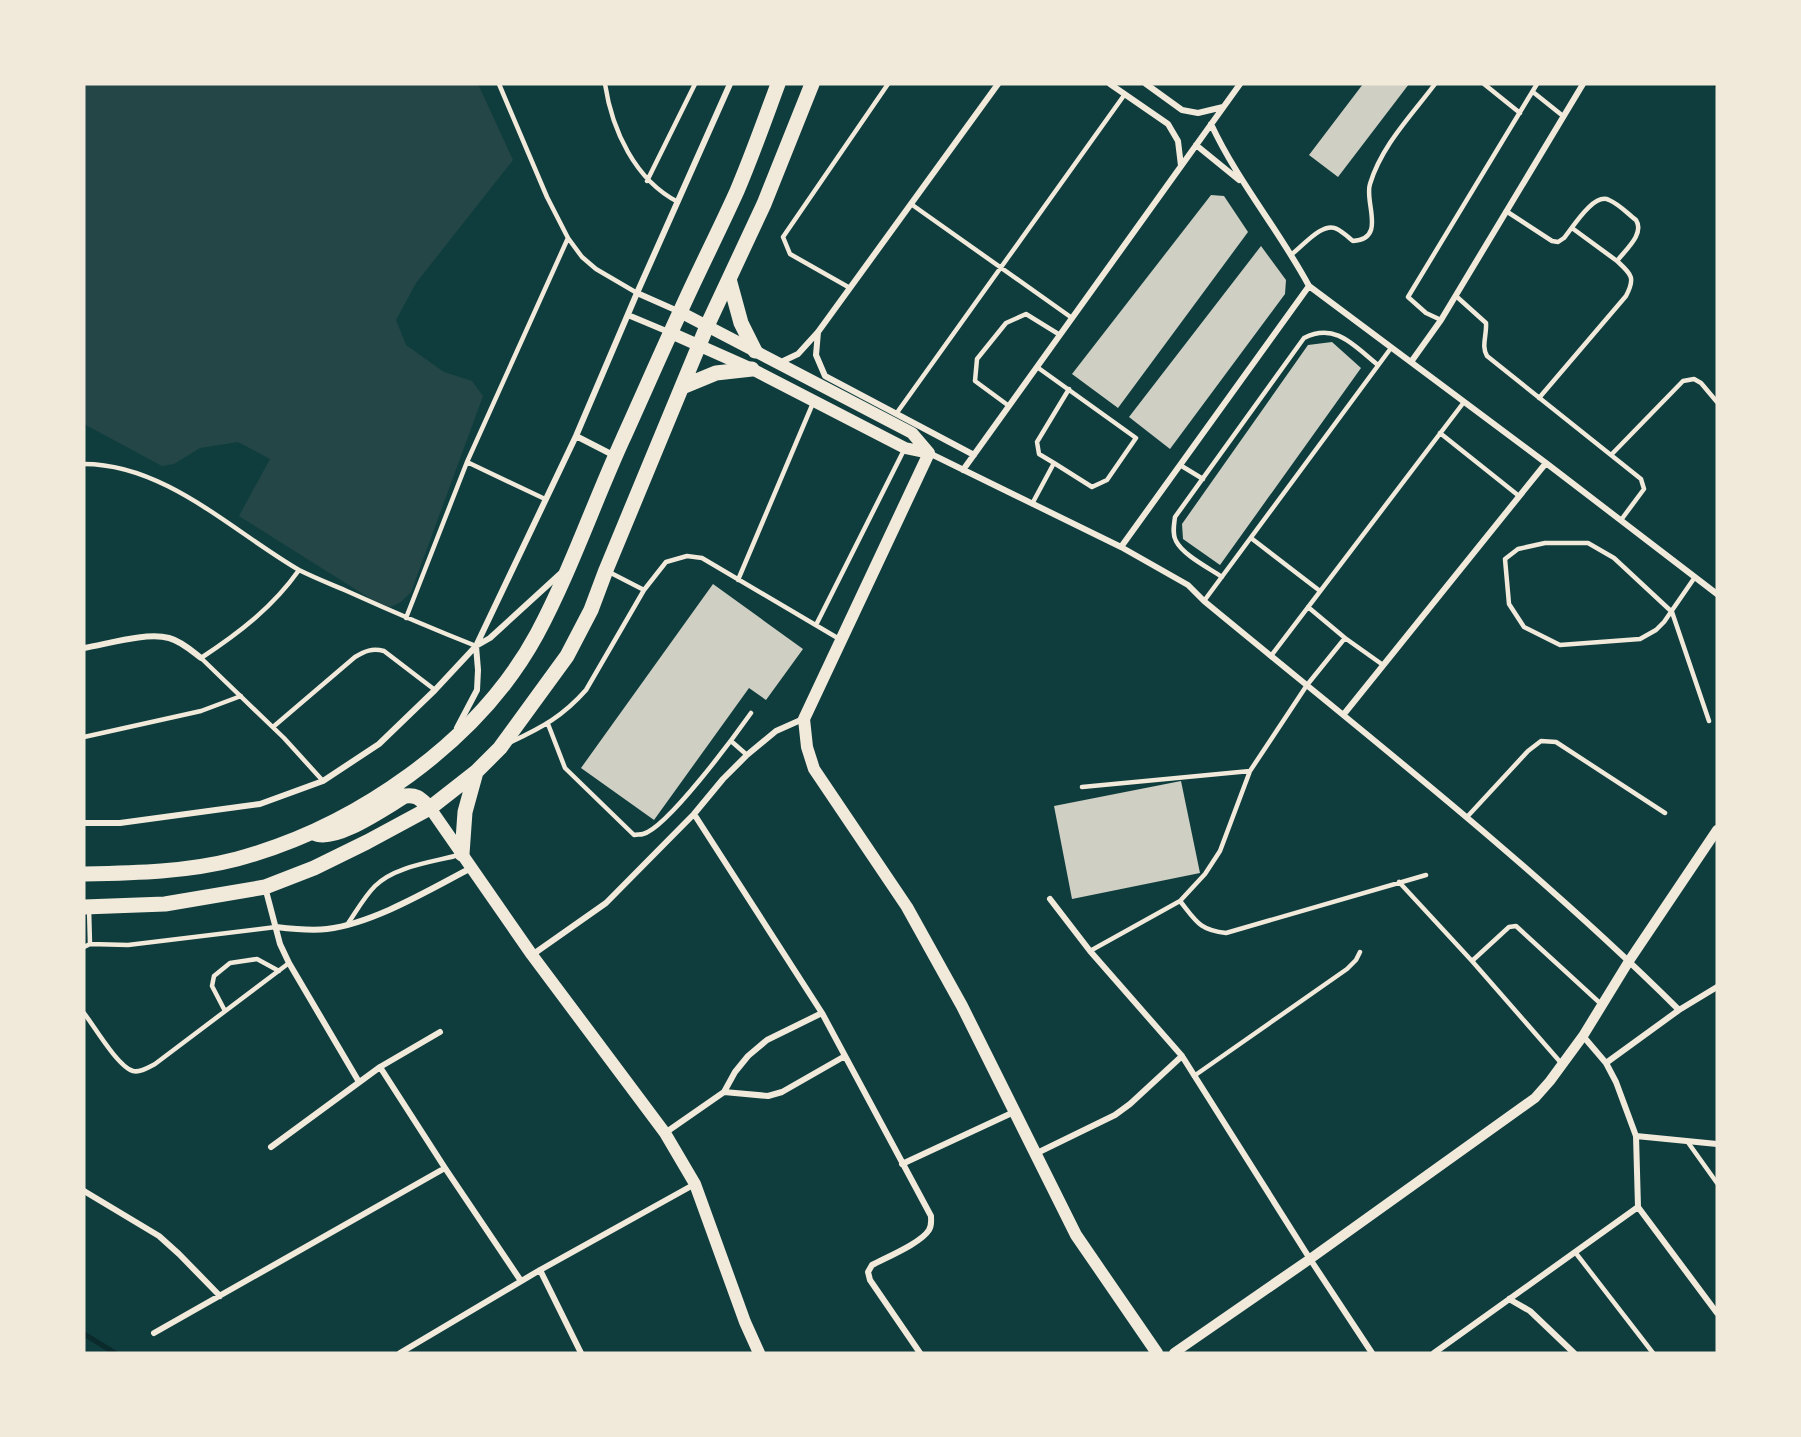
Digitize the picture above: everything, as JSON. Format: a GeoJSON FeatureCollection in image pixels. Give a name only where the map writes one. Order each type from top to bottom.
{"type":"FeatureCollection","features":[{"type":"Feature","properties":{"kind":"main road"},"geometry":{"type":"LineString","coordinates":[[84,874],[168,872],[236,859],[289,842],[343,818],[397,784],[448,743],[476,716],[502,686],[536,636],[569,566],[615,456],[737,190],[778,84]]}},
{"type":"Feature","properties":{"kind":"main road"},"geometry":{"type":"LineString","coordinates":[[86,907],[165,904],[265,887],[325,863],[430,808],[476,772],[500,748],[567,656],[591,610],[707,326],[764,204],[812,84]]}},
{"type":"Feature","properties":{"kind":"main road"},"geometry":{"type":"LineString","coordinates":[[729,279],[741,323],[755,351]]}},
{"type":"Feature","properties":{"kind":"main road"},"geometry":{"type":"LineString","coordinates":[[680,312],[912,433],[929,453]]}},
{"type":"Feature","properties":{"kind":"main road"},"geometry":{"type":"LineString","coordinates":[[671,333],[752,369],[905,448],[929,453]]}},
{"type":"Feature","properties":{"kind":"main road"},"geometry":{"type":"LineString","coordinates":[[682,387],[716,374],[752,369]]}},
{"type":"Feature","properties":{"kind":"main road"},"geometry":{"type":"LineString","coordinates":[[929,453],[804,718],[807,747],[814,769],[907,907],[962,1006],[1076,1235],[1157,1353]]}},
{"type":"Feature","properties":{"kind":"main road"},"geometry":{"type":"LineString","coordinates":[[462,854],[465,812],[476,772]]}},
{"type":"Feature","properties":{"kind":"main road"},"geometry":{"type":"LineString","coordinates":[[312,832],[320,836],[338,833],[405,796],[418,797],[430,808],[532,955],[665,1133],[695,1184],[745,1322],[759,1353]]}},
{"type":"Feature","properties":{"kind":"street"},"geometry":{"type":"LineString","coordinates":[[448,743],[477,690],[476,646],[576,436],[730,84]]}},
{"type":"Feature","properties":{"kind":"street"},"geometry":{"type":"LineString","coordinates":[[779,364],[798,354],[818,332],[998,84]]}},
{"type":"Feature","properties":{"kind":"street"},"geometry":{"type":"LineString","coordinates":[[1110,84],[1168,124],[1178,141],[1181,166]]}},
{"type":"Feature","properties":{"kind":"street"},"geometry":{"type":"LineString","coordinates":[[1146,84],[1182,110],[1198,113],[1224,106]]}},
{"type":"Feature","properties":{"kind":"street"},"geometry":{"type":"LineString","coordinates":[[963,470],[1240,84]]}},
{"type":"Feature","properties":{"kind":"street"},"geometry":{"type":"LineString","coordinates":[[1412,362],[1456,296],[1583,84]]}},
{"type":"Feature","properties":{"kind":"street"},"geometry":{"type":"LineString","coordinates":[[1211,124],[1222,149],[1292,254],[1309,286],[1717,594]]}},
{"type":"Feature","properties":{"kind":"street"},"geometry":{"type":"LineString","coordinates":[[1196,145],[1244,185]]}},
{"type":"Feature","properties":{"kind":"street"},"geometry":{"type":"LineString","coordinates":[[1121,547],[1309,286]]}},
{"type":"Feature","properties":{"kind":"street"},"geometry":{"type":"LineString","coordinates":[[637,293],[680,312]]}},
{"type":"Feature","properties":{"kind":"street"},"geometry":{"type":"LineString","coordinates":[[628,315],[671,333]]}},
{"type":"Feature","properties":{"kind":"street"},"geometry":{"type":"LineString","coordinates":[[818,332],[816,355],[825,376],[974,455]]}},
{"type":"Feature","properties":{"kind":"street"},"geometry":{"type":"LineString","coordinates":[[576,436],[615,456]]}},
{"type":"Feature","properties":{"kind":"street"},"geometry":{"type":"LineString","coordinates":[[929,453],[1121,547],[1188,585],[1270,656],[1344,714],[1467,817],[1629,961],[1679,1010]]}},
{"type":"Feature","properties":{"kind":"street"},"geometry":{"type":"LineString","coordinates":[[1344,714],[1546,463]]}},
{"type":"Feature","properties":{"kind":"street"},"geometry":{"type":"LineString","coordinates":[[84,824],[120,823],[260,804],[323,781],[379,744],[435,690],[476,646],[490,638],[569,566]]}},
{"type":"Feature","properties":{"kind":"street"},"geometry":{"type":"LineString","coordinates":[[84,648],[146,637],[168,638],[201,658]]}},
{"type":"Feature","properties":{"kind":"street"},"geometry":{"type":"LineString","coordinates":[[532,955],[606,903],[694,814],[723,779],[747,755],[776,731],[804,718]]}},
{"type":"Feature","properties":{"kind":"street"},"geometry":{"type":"LineString","coordinates":[[694,814],[822,1013],[931,1216],[932,1225],[928,1232],[872,1265],[868,1272],[870,1280],[920,1353]]}},
{"type":"Feature","properties":{"kind":"street"},"geometry":{"type":"LineString","coordinates":[[1174,1353],[1535,1098],[1583,1036],[1629,961],[1717,830]]}},
{"type":"Feature","properties":{"kind":"street"},"geometry":{"type":"LineString","coordinates":[[276,927],[304,930],[347,925],[399,905],[472,868]]}},
{"type":"Feature","properties":{"kind":"street"},"geometry":{"type":"LineString","coordinates":[[265,887],[289,963],[359,1082]]}},
{"type":"Feature","properties":{"kind":"street"},"geometry":{"type":"LineString","coordinates":[[1050,899],[1090,951],[1182,1056],[1372,1353]]}},
{"type":"Feature","properties":{"kind":"street"},"geometry":{"type":"LineString","coordinates":[[1606,1063],[1679,1010],[1717,987]]}},
{"type":"Feature","properties":{"kind":"street"},"geometry":{"type":"LineString","coordinates":[[665,1133],[724,1092],[735,1072],[748,1056],[767,1040],[822,1013]]}},
{"type":"Feature","properties":{"kind":"street"},"geometry":{"type":"LineString","coordinates":[[271,1147],[380,1067],[440,1032]]}},
{"type":"Feature","properties":{"kind":"street"},"geometry":{"type":"LineString","coordinates":[[1583,1036],[1606,1063],[1616,1082],[1636,1136],[1638,1207],[1717,1313]]}},
{"type":"Feature","properties":{"kind":"street"},"geometry":{"type":"LineString","coordinates":[[724,1092],[768,1096],[782,1092],[845,1056]]}},
{"type":"Feature","properties":{"kind":"street"},"geometry":{"type":"LineString","coordinates":[[1035,1154],[1115,1115],[1182,1056]]}},
{"type":"Feature","properties":{"kind":"street"},"geometry":{"type":"LineString","coordinates":[[380,1067],[521,1281]]}},
{"type":"Feature","properties":{"kind":"street"},"geometry":{"type":"LineString","coordinates":[[902,1164],[1014,1112]]}},
{"type":"Feature","properties":{"kind":"street"},"geometry":{"type":"LineString","coordinates":[[1636,1136],[1717,1144]]}},
{"type":"Feature","properties":{"kind":"street"},"geometry":{"type":"LineString","coordinates":[[154,1333],[445,1168]]}},
{"type":"Feature","properties":{"kind":"street"},"geometry":{"type":"LineString","coordinates":[[400,1353],[540,1270],[695,1184]]}},
{"type":"Feature","properties":{"kind":"street"},"geometry":{"type":"LineString","coordinates":[[84,1191],[159,1236],[220,1296]]}},
{"type":"Feature","properties":{"kind":"street"},"geometry":{"type":"LineString","coordinates":[[1434,1353],[1638,1207]]}},
{"type":"Feature","properties":{"kind":"street"},"geometry":{"type":"LineString","coordinates":[[540,1270],[582,1353]]}},
{"type":"Feature","properties":{"kind":"street"},"geometry":{"type":"LineString","coordinates":[[1509,1299],[1530,1311],[1574,1353]]}},
{"type":"Feature","properties":{"kind":"lane"},"geometry":{"type":"LineString","coordinates":[[499,84],[547,197],[568,238],[582,257],[596,269],[637,293]]}},
{"type":"Feature","properties":{"kind":"lane"},"geometry":{"type":"LineString","coordinates":[[605,84],[612,115],[629,154],[647,181],[663,195],[678,202]]}},
{"type":"Feature","properties":{"kind":"lane"},"geometry":{"type":"LineString","coordinates":[[647,181],[695,84]]}},
{"type":"Feature","properties":{"kind":"lane"},"geometry":{"type":"LineString","coordinates":[[850,288],[790,254],[783,237],[888,84]]}},
{"type":"Feature","properties":{"kind":"lane"},"geometry":{"type":"LineString","coordinates":[[1292,254],[1328,226],[1336,228],[1353,241],[1364,238],[1368,234],[1373,225],[1373,215],[1368,199],[1368,188],[1383,151],[1435,84]]}},
{"type":"Feature","properties":{"kind":"lane"},"geometry":{"type":"LineString","coordinates":[[1484,84],[1520,113]]}},
{"type":"Feature","properties":{"kind":"lane"},"geometry":{"type":"LineString","coordinates":[[1441,320],[1426,313],[1408,297],[1537,84]]}},
{"type":"Feature","properties":{"kind":"lane"},"geometry":{"type":"LineString","coordinates":[[1533,92],[1563,116]]}},
{"type":"Feature","properties":{"kind":"lane"},"geometry":{"type":"LineString","coordinates":[[896,414],[1125,94]]}},
{"type":"Feature","properties":{"kind":"lane"},"geometry":{"type":"LineString","coordinates":[[1506,211],[1552,241],[1558,242],[1564,238],[1594,201],[1608,198],[1636,220],[1639,225],[1639,233],[1617,261]]}},
{"type":"Feature","properties":{"kind":"lane"},"geometry":{"type":"LineString","coordinates":[[912,204],[1072,318]]}},
{"type":"Feature","properties":{"kind":"lane"},"geometry":{"type":"LineString","coordinates":[[1539,398],[1626,296],[1632,285],[1630,274],[1617,261],[1572,228]]}},
{"type":"Feature","properties":{"kind":"lane"},"geometry":{"type":"LineString","coordinates":[[406,618],[467,462],[568,238]]}},
{"type":"Feature","properties":{"kind":"lane"},"geometry":{"type":"LineString","coordinates":[[1456,296],[1486,323],[1487,333],[1484,347],[1487,356],[1611,455],[1643,484],[1644,489],[1621,520]]}},
{"type":"Feature","properties":{"kind":"lane"},"geometry":{"type":"LineString","coordinates":[[1009,406],[975,381],[977,359],[1006,323],[1026,314],[1060,335]]}},
{"type":"Feature","properties":{"kind":"lane"},"geometry":{"type":"LineString","coordinates":[[1222,577],[1182,550],[1175,540],[1173,528],[1175,518],[1304,338],[1315,333],[1329,332],[1341,336],[1378,365]]}},
{"type":"Feature","properties":{"kind":"lane"},"geometry":{"type":"LineString","coordinates":[[1204,601],[1391,348]]}},
{"type":"Feature","properties":{"kind":"lane"},"geometry":{"type":"LineString","coordinates":[[1037,367],[1069,389],[1136,438],[1107,480],[1092,487],[1040,454],[1037,442],[1069,389]]}},
{"type":"Feature","properties":{"kind":"lane"},"geometry":{"type":"LineString","coordinates":[[1611,455],[1683,381],[1694,379],[1701,383],[1717,402]]}},
{"type":"Feature","properties":{"kind":"lane"},"geometry":{"type":"LineString","coordinates":[[738,580],[814,400]]}},
{"type":"Feature","properties":{"kind":"lane"},"geometry":{"type":"LineString","coordinates":[[1270,656],[1464,402]]}},
{"type":"Feature","properties":{"kind":"lane"},"geometry":{"type":"LineString","coordinates":[[1440,433],[1519,496]]}},
{"type":"Feature","properties":{"kind":"lane"},"geometry":{"type":"LineString","coordinates":[[816,625],[905,448]]}},
{"type":"Feature","properties":{"kind":"lane"},"geometry":{"type":"LineString","coordinates":[[467,462],[545,499]]}},
{"type":"Feature","properties":{"kind":"lane"},"geometry":{"type":"LineString","coordinates":[[1032,504],[1054,463]]}},
{"type":"Feature","properties":{"kind":"lane"},"geometry":{"type":"LineString","coordinates":[[84,464],[115,466],[152,477],[299,570],[406,618],[476,646]]}},
{"type":"Feature","properties":{"kind":"lane"},"geometry":{"type":"LineString","coordinates":[[1180,465],[1203,479]]}},
{"type":"Feature","properties":{"kind":"lane"},"geometry":{"type":"LineString","coordinates":[[1251,538],[1320,591]]}},
{"type":"Feature","properties":{"kind":"lane"},"geometry":{"type":"LineString","coordinates":[[1695,577],[1672,612],[1656,630],[1640,639],[1560,645],[1524,627],[1512,610],[1509,604],[1504,559],[1518,549],[1545,543],[1588,543],[1614,558],[1672,612],[1709,721]]}},
{"type":"Feature","properties":{"kind":"lane"},"geometry":{"type":"LineString","coordinates":[[500,748],[548,724],[586,690],[644,590],[666,562],[687,556],[702,558],[841,640]]}},
{"type":"Feature","properties":{"kind":"lane"},"geometry":{"type":"LineString","coordinates":[[299,570],[286,589],[262,613],[230,639],[201,658],[273,727],[323,781]]}},
{"type":"Feature","properties":{"kind":"lane"},"geometry":{"type":"LineString","coordinates":[[606,570],[644,590]]}},
{"type":"Feature","properties":{"kind":"lane"},"geometry":{"type":"LineString","coordinates":[[1308,607],[1383,665]]}},
{"type":"Feature","properties":{"kind":"lane"},"geometry":{"type":"LineString","coordinates":[[1090,951],[1180,901],[1205,874],[1220,851],[1250,771],[1307,685],[1346,638]]}},
{"type":"Feature","properties":{"kind":"lane"},"geometry":{"type":"LineString","coordinates":[[273,727],[355,657],[366,651],[376,649],[384,651],[435,690]]}},
{"type":"Feature","properties":{"kind":"lane"},"geometry":{"type":"LineString","coordinates":[[84,737],[201,711],[241,696]]}},
{"type":"Feature","properties":{"kind":"lane"},"geometry":{"type":"LineString","coordinates":[[548,724],[565,768],[634,835],[644,834],[665,819],[731,741],[751,713]]}},
{"type":"Feature","properties":{"kind":"lane"},"geometry":{"type":"LineString","coordinates":[[731,741],[747,755]]}},
{"type":"Feature","properties":{"kind":"lane"},"geometry":{"type":"LineString","coordinates":[[1467,817],[1528,751],[1541,741],[1556,742],[1665,813]]}},
{"type":"Feature","properties":{"kind":"lane"},"geometry":{"type":"LineString","coordinates":[[1082,787],[1250,771]]}},
{"type":"Feature","properties":{"kind":"lane"},"geometry":{"type":"LineString","coordinates":[[347,925],[372,889],[388,876],[408,868],[462,854]]}},
{"type":"Feature","properties":{"kind":"lane"},"geometry":{"type":"LineString","coordinates":[[1180,901],[1198,924],[1210,931],[1226,933],[1426,875]]}},
{"type":"Feature","properties":{"kind":"lane"},"geometry":{"type":"LineString","coordinates":[[1399,882],[1562,1064]]}},
{"type":"Feature","properties":{"kind":"lane"},"geometry":{"type":"LineString","coordinates":[[86,907],[90,944]]}},
{"type":"Feature","properties":{"kind":"lane"},"geometry":{"type":"LineString","coordinates":[[1472,961],[1509,927],[1515,926],[1602,1005]]}},
{"type":"Feature","properties":{"kind":"lane"},"geometry":{"type":"LineString","coordinates":[[84,947],[90,944],[128,945],[276,927]]}},
{"type":"Feature","properties":{"kind":"lane"},"geometry":{"type":"LineString","coordinates":[[1194,1076],[1347,969],[1360,952]]}},
{"type":"Feature","properties":{"kind":"lane"},"geometry":{"type":"LineString","coordinates":[[225,1011],[212,986],[214,976],[230,963],[257,959],[279,971]]}},
{"type":"Feature","properties":{"kind":"lane"},"geometry":{"type":"LineString","coordinates":[[84,1013],[122,1064],[133,1071],[142,1070],[155,1064],[289,963]]}},
{"type":"Feature","properties":{"kind":"lane"},"geometry":{"type":"LineString","coordinates":[[1687,1142],[1717,1182]]}},
{"type":"Feature","properties":{"kind":"lane"},"geometry":{"type":"LineString","coordinates":[[1575,1252],[1653,1353]]}},
{"type":"Feature","properties":{"kind":"shaded area"},"geometry":{"type":"Polygon","coordinates":[[[84,84],[478,84],[513,160],[416,283],[396,320],[406,345],[444,372],[472,381],[483,396],[411,592],[401,602],[391,607],[382,606],[239,516],[270,459],[238,442],[200,448],[174,464],[162,466],[84,424],[84,84]]]}},
{"type":"Feature","properties":{"kind":"building"},"geometry":{"type":"Polygon","coordinates":[[[1363,84],[1409,84],[1338,177],[1309,155],[1363,84]]]}},
{"type":"Feature","properties":{"kind":"building"},"geometry":{"type":"Polygon","coordinates":[[[1211,195],[1224,196],[1248,232],[1118,408],[1072,374],[1211,195]]]}},
{"type":"Feature","properties":{"kind":"building"},"geometry":{"type":"Polygon","coordinates":[[[1261,246],[1286,280],[1285,294],[1170,449],[1129,417],[1261,246]]]}},
{"type":"Feature","properties":{"kind":"building"},"geometry":{"type":"Polygon","coordinates":[[[1332,342],[1361,368],[1220,565],[1183,539],[1182,524],[1308,345],[1332,342]]]}},
{"type":"Feature","properties":{"kind":"building"},"geometry":{"type":"Polygon","coordinates":[[[713,584],[803,649],[766,700],[749,688],[654,820],[581,768],[713,584]]]}},
{"type":"Feature","properties":{"kind":"building"},"geometry":{"type":"Polygon","coordinates":[[[1181,781],[1200,873],[1072,899],[1054,806],[1181,781]]]}},
{"type":"Feature","properties":{"kind":"waterway"},"geometry":{"type":"LineString","coordinates":[[84,1334],[115,1353]]}}]}
